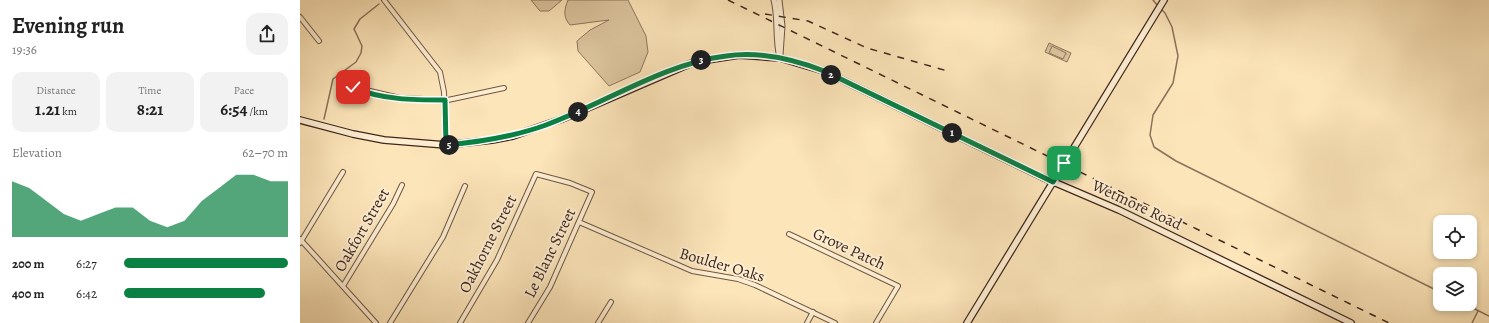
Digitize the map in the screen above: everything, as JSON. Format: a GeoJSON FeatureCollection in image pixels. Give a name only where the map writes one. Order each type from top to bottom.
{"type":"FeatureCollection","features":[{"type":"Feature","properties":{"kind":"main road"},"geometry":{"type":"LineString","coordinates":[[967,323],[1164,0]]}},
{"type":"Feature","properties":{"kind":"main road","name":"Wetmore Road"},"geometry":{"type":"LineString","coordinates":[[301,121],[384,140],[446,145],[492,140],[514,136],[545,126],[694,62],[739,55],[780,58],[824,71],[1053,182],[1119,210],[1348,322]]}},
{"type":"Feature","properties":{"kind":"street"},"geometry":{"type":"LineString","coordinates":[[384,0],[435,64],[441,76],[445,100],[446,145]]}},
{"type":"Feature","properties":{"kind":"street"},"geometry":{"type":"LineString","coordinates":[[774,0],[777,23],[777,46],[780,58]]}},
{"type":"Feature","properties":{"kind":"street"},"geometry":{"type":"LineString","coordinates":[[779,0],[782,26],[780,58]]}},
{"type":"Feature","properties":{"kind":"street"},"geometry":{"type":"LineString","coordinates":[[300,17],[319,41]]}},
{"type":"Feature","properties":{"kind":"street"},"geometry":{"type":"LineString","coordinates":[[353,87],[364,92],[400,98],[445,100],[460,99],[504,88]]}},
{"type":"Feature","properties":{"kind":"street"},"geometry":{"type":"LineString","coordinates":[[343,172],[301,240],[376,323]]}},
{"type":"Feature","properties":{"kind":"street","name":"Oakhorne Street"},"geometry":{"type":"LineString","coordinates":[[459,323],[497,260],[536,174],[570,183],[592,192]]}},
{"type":"Feature","properties":{"kind":"street","name":"Oakfort Street"},"geometry":{"type":"LineString","coordinates":[[343,286],[393,204],[402,185]]}},
{"type":"Feature","properties":{"kind":"street"},"geometry":{"type":"LineString","coordinates":[[390,323],[443,237],[465,186]]}},
{"type":"Feature","properties":{"kind":"street","name":"Le Blanc Street"},"geometry":{"type":"LineString","coordinates":[[528,323],[550,287],[592,192]]}},
{"type":"Feature","properties":{"kind":"street","name":"Boulder Oaks"},"geometry":{"type":"LineString","coordinates":[[579,222],[678,265],[708,275],[747,282],[835,323]]}},
{"type":"Feature","properties":{"kind":"street","name":"Grove Patch"},"geometry":{"type":"LineString","coordinates":[[789,234],[898,286],[876,323]]}},
{"type":"Feature","properties":{"kind":"street"},"geometry":{"type":"LineString","coordinates":[[598,323],[611,302]]}},
{"type":"Feature","properties":{"kind":"street"},"geometry":{"type":"LineString","coordinates":[[807,323],[813,312]]}},
{"type":"Feature","properties":{"kind":"shaded area"},"geometry":{"type":"Polygon","coordinates":[[[531,0],[562,0],[549,11],[540,11],[531,0]]]}},
{"type":"Feature","properties":{"kind":"shaded area"},"geometry":{"type":"Polygon","coordinates":[[[568,0],[628,0],[646,36],[648,52],[640,72],[609,86],[578,51],[577,41],[590,30],[609,20],[570,25],[566,19],[565,13],[568,0]]]}},
{"type":"Feature","properties":{"kind":"shaded area"},"geometry":{"type":"Polygon","coordinates":[[[1049,43],[1071,53],[1067,62],[1045,52],[1049,43]]]}},
{"type":"Feature","properties":{"kind":"shaded area"},"geometry":{"type":"Polygon","coordinates":[[[1052,46],[1066,53],[1063,59],[1049,53],[1052,46]]]}},
{"type":"Feature","properties":{"kind":"waterway"},"geometry":{"type":"LineString","coordinates":[[1153,0],[1158,6]]}},
{"type":"Feature","properties":{"kind":"waterway"},"geometry":{"type":"LineString","coordinates":[[324,119],[333,79],[356,62],[361,53],[362,46],[354,29],[360,19],[379,4]]}},
{"type":"Feature","properties":{"kind":"waterway"},"geometry":{"type":"LineString","coordinates":[[1161,9],[1165,13],[1172,27],[1178,56],[1173,83],[1153,115],[1150,135],[1154,147],[1176,161],[1433,289]]}},
{"type":"Feature","properties":{"kind":"waterway"},"geometry":{"type":"LineString","coordinates":[[1477,310],[1489,316]]}},
{"type":"Feature","properties":{"kind":"waterway"},"geometry":{"type":"LineString","coordinates":[[1472,323],[1478,311]]}},
{"type":"Feature","properties":{"kind":"railway"},"geometry":{"type":"LineString","coordinates":[[728,0],[1389,323]]}},
{"type":"Feature","properties":{"kind":"railway"},"geometry":{"type":"LineString","coordinates":[[765,14],[808,21],[867,48],[951,72]]}},
{"type":"Feature","properties":{"kind":"route"},"geometry":{"type":"LineString","coordinates":[[353,87],[364,92],[400,98],[415,100],[445,100],[446,145],[474,143],[514,136],[545,126],[694,62],[727,56],[761,55],[802,63],[824,71],[1053,182],[1064,163]]}}]}
